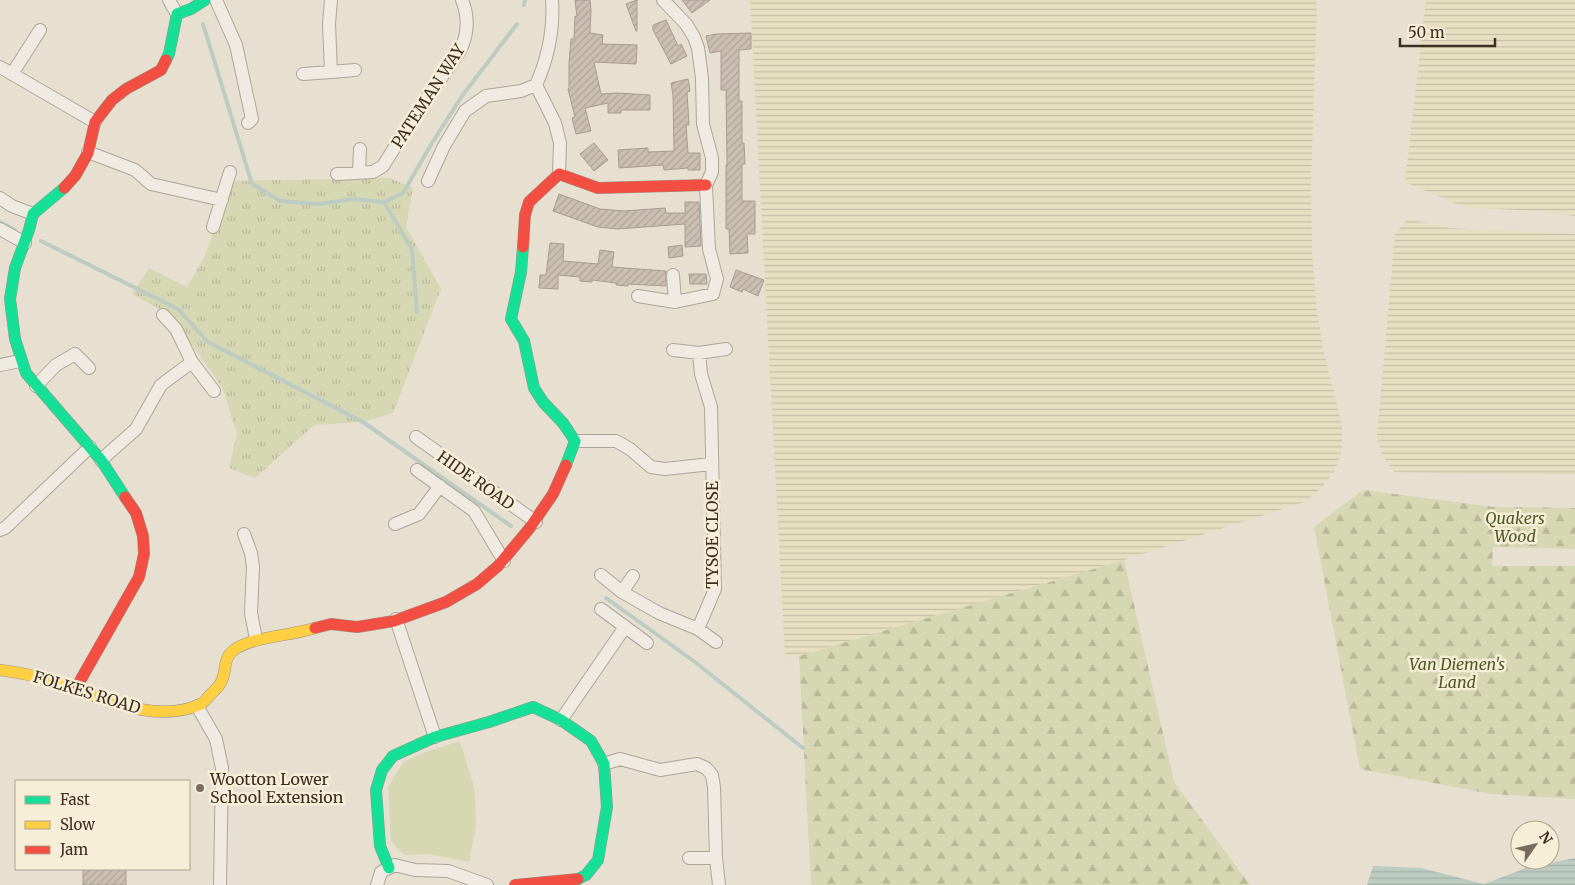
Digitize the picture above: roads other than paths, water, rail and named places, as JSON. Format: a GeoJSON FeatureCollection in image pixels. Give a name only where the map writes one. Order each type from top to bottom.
{"type":"FeatureCollection","features":[{"type":"Feature","properties":{"kind":"street"},"geometry":{"type":"LineString","coordinates":[[76,688],[139,577],[144,554],[143,536],[136,513],[101,460],[26,373],[20,360],[11,313],[12,276],[31,227],[33,214],[68,185],[75,176],[88,152],[95,122],[112,100],[126,89],[161,70],[166,62],[177,14],[169,0]]}},
{"type":"Feature","properties":{"kind":"street"},"geometry":{"type":"LineString","coordinates":[[177,14],[191,9],[205,0]]}},
{"type":"Feature","properties":{"kind":"street"},"geometry":{"type":"LineString","coordinates":[[216,0],[236,45],[252,119],[248,123]]}},
{"type":"Feature","properties":{"kind":"street"},"geometry":{"type":"LineString","coordinates":[[331,0],[329,24],[331,72]]}},
{"type":"Feature","properties":{"kind":"street","name":"PATEMAN WAY"},"geometry":{"type":"LineString","coordinates":[[337,174],[373,172],[383,166],[461,49],[466,38],[467,25],[462,0]]}},
{"type":"Feature","properties":{"kind":"street"},"geometry":{"type":"LineString","coordinates":[[428,181],[444,146],[465,111],[486,96],[522,91],[536,85],[546,62],[554,20],[552,0]]}},
{"type":"Feature","properties":{"kind":"street"},"geometry":{"type":"LineString","coordinates":[[638,296],[675,302],[713,294],[717,279],[709,248],[706,185],[712,172],[712,158],[703,124],[702,78],[698,48],[686,24],[663,0]]}},
{"type":"Feature","properties":{"kind":"street"},"geometry":{"type":"LineString","coordinates":[[12,74],[40,30]]}},
{"type":"Feature","properties":{"kind":"street"},"geometry":{"type":"LineString","coordinates":[[0,67],[95,122]]}},
{"type":"Feature","properties":{"kind":"street"},"geometry":{"type":"LineString","coordinates":[[303,74],[355,70]]}},
{"type":"Feature","properties":{"kind":"street"},"geometry":{"type":"LineString","coordinates":[[536,85],[555,123],[560,143],[559,174],[529,202],[525,215],[521,272],[511,319],[524,341],[534,388],[543,402],[563,423],[575,441]]}},
{"type":"Feature","properties":{"kind":"street"},"geometry":{"type":"LineString","coordinates":[[359,172],[360,149]]}},
{"type":"Feature","properties":{"kind":"street"},"geometry":{"type":"LineString","coordinates":[[88,152],[135,170],[151,184],[222,200]]}},
{"type":"Feature","properties":{"kind":"street"},"geometry":{"type":"LineString","coordinates":[[213,227],[230,172]]}},
{"type":"Feature","properties":{"kind":"street"},"geometry":{"type":"LineString","coordinates":[[559,174],[598,188],[706,185]]}},
{"type":"Feature","properties":{"kind":"street"},"geometry":{"type":"LineString","coordinates":[[0,198],[12,206],[33,214]]}},
{"type":"Feature","properties":{"kind":"street"},"geometry":{"type":"LineString","coordinates":[[0,229],[24,243]]}},
{"type":"Feature","properties":{"kind":"street"},"geometry":{"type":"LineString","coordinates":[[673,275],[675,302]]}},
{"type":"Feature","properties":{"kind":"street"},"geometry":{"type":"LineString","coordinates":[[163,315],[176,329],[192,362],[214,391]]}},
{"type":"Feature","properties":{"kind":"street"},"geometry":{"type":"LineString","coordinates":[[673,350],[699,353],[726,349]]}},
{"type":"Feature","properties":{"kind":"street"},"geometry":{"type":"LineString","coordinates":[[699,353],[701,374],[711,407],[712,464]]}},
{"type":"Feature","properties":{"kind":"street"},"geometry":{"type":"LineString","coordinates":[[36,386],[56,365],[75,354],[89,368]]}},
{"type":"Feature","properties":{"kind":"street"},"geometry":{"type":"LineString","coordinates":[[0,365],[20,360]]}},
{"type":"Feature","properties":{"kind":"street"},"geometry":{"type":"LineString","coordinates":[[101,460],[136,430],[162,385],[192,362]]}},
{"type":"Feature","properties":{"kind":"street","name":"HIDE ROAD"},"geometry":{"type":"LineString","coordinates":[[416,437],[536,522]]}},
{"type":"Feature","properties":{"kind":"street","name":"TYSOE CLOSE"},"geometry":{"type":"LineString","coordinates":[[575,441],[616,441],[651,467],[665,469],[712,464],[715,589],[698,629]]}},
{"type":"Feature","properties":{"kind":"street","name":"FOLKES ROAD"},"geometry":{"type":"LineString","coordinates":[[0,670],[38,676],[129,707],[178,712],[197,706],[213,695],[219,687],[226,673],[227,656],[237,648],[256,639],[293,634],[328,624],[361,628],[396,619],[448,602],[489,575],[504,561],[536,522],[568,466],[575,441]]}},
{"type":"Feature","properties":{"kind":"street"},"geometry":{"type":"LineString","coordinates":[[0,530],[6,528],[90,447]]}},
{"type":"Feature","properties":{"kind":"street"},"geometry":{"type":"LineString","coordinates":[[417,470],[474,511],[504,561]]}},
{"type":"Feature","properties":{"kind":"street"},"geometry":{"type":"LineString","coordinates":[[396,524],[419,514],[440,486]]}},
{"type":"Feature","properties":{"kind":"street"},"geometry":{"type":"LineString","coordinates":[[244,534],[251,553],[253,568],[251,613],[256,639]]}},
{"type":"Feature","properties":{"kind":"street"},"geometry":{"type":"LineString","coordinates":[[601,575],[622,592],[659,613],[698,629],[716,642]]}},
{"type":"Feature","properties":{"kind":"street"},"geometry":{"type":"LineString","coordinates":[[622,592],[633,576]]}},
{"type":"Feature","properties":{"kind":"street"},"geometry":{"type":"LineString","coordinates":[[601,609],[647,643]]}},
{"type":"Feature","properties":{"kind":"street"},"geometry":{"type":"LineString","coordinates":[[396,619],[435,737]]}},
{"type":"Feature","properties":{"kind":"street"},"geometry":{"type":"LineString","coordinates":[[561,720],[625,628]]}},
{"type":"Feature","properties":{"kind":"street"},"geometry":{"type":"LineString","coordinates":[[197,706],[216,739],[222,768],[220,885]]}},
{"type":"Feature","properties":{"kind":"street"},"geometry":{"type":"LineString","coordinates":[[390,868],[380,846],[376,813],[376,790],[382,770],[393,756],[435,737],[533,707],[561,720],[591,742],[604,764],[607,807],[598,860],[586,875],[574,880],[532,882],[515,885]]}},
{"type":"Feature","properties":{"kind":"street"},"geometry":{"type":"LineString","coordinates":[[604,764],[620,758],[660,770],[697,764],[706,768],[712,775],[714,787],[716,858],[719,885]]}},
{"type":"Feature","properties":{"kind":"street"},"geometry":{"type":"LineString","coordinates":[[689,858],[716,858]]}},
{"type":"Feature","properties":{"kind":"street"},"geometry":{"type":"LineString","coordinates":[[377,885],[381,872],[395,865],[415,870],[448,870],[487,885]]}},
{"type":"Feature","properties":{"kind":"waterway"},"geometry":{"type":"LineString","coordinates":[[524,5],[525,0]]}},
{"type":"Feature","properties":{"kind":"waterway"},"geometry":{"type":"LineString","coordinates":[[203,24],[252,184],[280,201],[318,204],[354,199],[384,202]]}},
{"type":"Feature","properties":{"kind":"waterway"},"geometry":{"type":"LineString","coordinates":[[417,312],[412,249],[384,202],[403,193],[462,96],[517,24]]}},
{"type":"Feature","properties":{"kind":"waterway"},"geometry":{"type":"LineString","coordinates":[[0,222],[15,230]]}},
{"type":"Feature","properties":{"kind":"waterway"},"geometry":{"type":"LineString","coordinates":[[41,241],[178,309],[208,342],[363,422],[511,526]]}},
{"type":"Feature","properties":{"kind":"waterway"},"geometry":{"type":"LineString","coordinates":[[606,598],[695,662],[803,748]]}},
{"type":"Feature","properties":{"kind":"place","name":"Wootton Lower School Extension"},"geometry":{"type":"Point","coordinates":[200,788]}},
{"type":"Feature","properties":{"kind":"park label","name":"Quakers Wood"},"geometry":{"type":"Point","coordinates":[1515,527]}},
{"type":"Feature","properties":{"kind":"park label","name":"Van Diemen's Land"},"geometry":{"type":"Point","coordinates":[1457,673]}}]}
